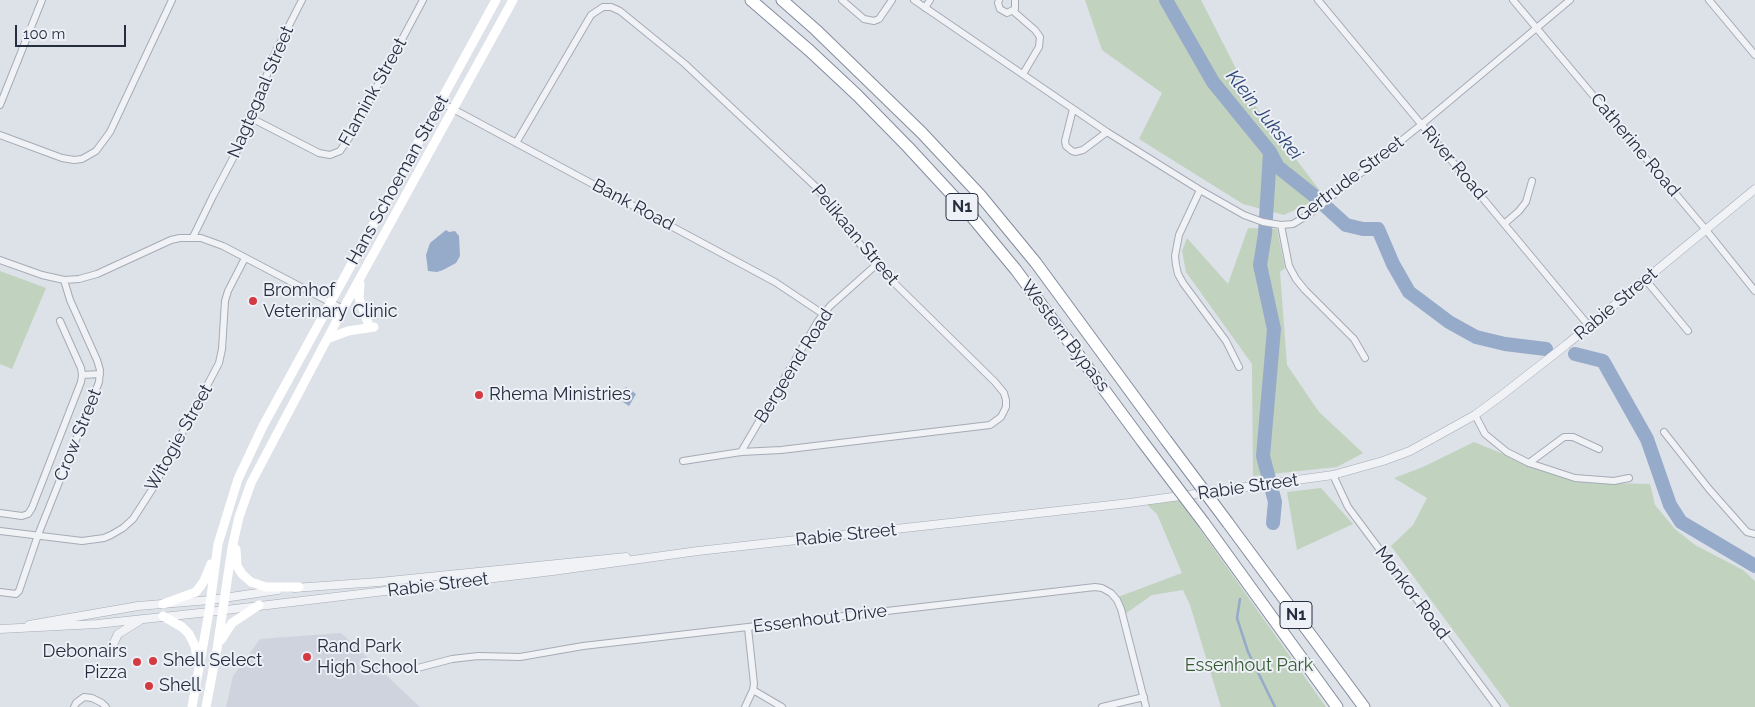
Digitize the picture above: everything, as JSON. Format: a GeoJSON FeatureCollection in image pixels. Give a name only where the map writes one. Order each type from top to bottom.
{"type":"FeatureCollection","features":[{"type":"Feature","properties":{"kind":"highway","name":"Western Bypass"},"geometry":{"type":"LineString","coordinates":[[751,0],[810,51],[856,95],[968,212],[1016,270],[1204,523],[1337,707]]}},
{"type":"Feature","properties":{"kind":"highway","name":"Western Bypass"},"geometry":{"type":"LineString","coordinates":[[782,0],[922,133],[980,195],[1036,263],[1364,707]]}},
{"type":"Feature","properties":{"kind":"main road","name":"Hans Schoeman Street"},"geometry":{"type":"LineString","coordinates":[[192,707],[209,612],[218,544],[235,485],[249,453],[496,0]]}},
{"type":"Feature","properties":{"kind":"main road","name":"Hans Schoeman Street"},"geometry":{"type":"LineString","coordinates":[[206,707],[232,548],[239,517],[251,483],[343,309],[513,0]]}},
{"type":"Feature","properties":{"kind":"main road"},"geometry":{"type":"LineString","coordinates":[[328,339],[334,335],[371,325],[359,298],[363,274]]}},
{"type":"Feature","properties":{"kind":"main road"},"geometry":{"type":"LineString","coordinates":[[239,517],[235,554],[237,566],[242,574],[251,582],[261,586],[299,587]]}},
{"type":"Feature","properties":{"kind":"main road"},"geometry":{"type":"LineString","coordinates":[[163,604],[191,595],[201,587],[208,574],[218,544]]}},
{"type":"Feature","properties":{"kind":"main road"},"geometry":{"type":"LineString","coordinates":[[217,649],[222,636],[232,623],[259,605]]}},
{"type":"Feature","properties":{"kind":"main road"},"geometry":{"type":"LineString","coordinates":[[163,616],[182,627],[189,634],[195,646],[199,668]]}},
{"type":"Feature","properties":{"kind":"street"},"geometry":{"type":"LineString","coordinates":[[0,105],[42,0]]}},
{"type":"Feature","properties":{"kind":"street"},"geometry":{"type":"LineString","coordinates":[[0,136],[62,158],[74,160],[82,159],[96,151],[110,132],[172,0]]}},
{"type":"Feature","properties":{"kind":"street","name":"Nagtegaal Street"},"geometry":{"type":"LineString","coordinates":[[193,237],[253,119],[272,59],[302,0]]}},
{"type":"Feature","properties":{"kind":"street","name":"Flamink Street"},"geometry":{"type":"LineString","coordinates":[[253,119],[320,153],[330,155],[343,149],[423,0]]}},
{"type":"Feature","properties":{"kind":"street"},"geometry":{"type":"LineString","coordinates":[[842,0],[864,19],[874,21],[879,19],[892,0]]}},
{"type":"Feature","properties":{"kind":"street","name":"Gertrude Street"},"geometry":{"type":"LineString","coordinates":[[914,0],[1107,132],[1200,190],[1238,213],[1263,222],[1277,224],[1289,224],[1299,221],[1314,212],[1570,0]]}},
{"type":"Feature","properties":{"kind":"street"},"geometry":{"type":"LineString","coordinates":[[925,8],[930,0]]}},
{"type":"Feature","properties":{"kind":"street"},"geometry":{"type":"LineString","coordinates":[[999,0],[998,6],[1007,13],[1013,11],[1016,6],[1015,0]]}},
{"type":"Feature","properties":{"kind":"street","name":"River Road"},"geometry":{"type":"LineString","coordinates":[[1318,0],[1589,326]]}},
{"type":"Feature","properties":{"kind":"street","name":"Catherine Road"},"geometry":{"type":"LineString","coordinates":[[1513,0],[1755,291]]}},
{"type":"Feature","properties":{"kind":"street"},"geometry":{"type":"LineString","coordinates":[[1710,0],[1755,55]]}},
{"type":"Feature","properties":{"kind":"street","name":"Pelikaan Street"},"geometry":{"type":"LineString","coordinates":[[516,142],[587,20],[598,8],[614,8],[676,56],[816,187],[876,265],[1001,388],[1006,400],[1006,407],[1001,418],[990,425],[781,450],[741,452],[683,461]]}},
{"type":"Feature","properties":{"kind":"street"},"geometry":{"type":"LineString","coordinates":[[1013,11],[1035,30],[1040,37],[1039,47],[1022,74]]}},
{"type":"Feature","properties":{"kind":"street","name":"Bank Road"},"geometry":{"type":"LineString","coordinates":[[440,102],[775,282],[822,314]]}},
{"type":"Feature","properties":{"kind":"street"},"geometry":{"type":"LineString","coordinates":[[1073,109],[1065,141],[1066,146],[1072,151],[1083,150],[1107,132]]}},
{"type":"Feature","properties":{"kind":"street"},"geometry":{"type":"LineString","coordinates":[[1504,224],[1526,202],[1532,181]]}},
{"type":"Feature","properties":{"kind":"street","name":"Rabie Street"},"geometry":{"type":"LineString","coordinates":[[18,628],[97,624],[209,612],[553,571],[652,556],[1120,504],[1333,475],[1383,461],[1410,451],[1475,415],[1589,326],[1755,189]]}},
{"type":"Feature","properties":{"kind":"street"},"geometry":{"type":"LineString","coordinates":[[1200,190],[1179,235],[1175,256],[1176,265],[1183,283],[1226,341],[1239,367]]}},
{"type":"Feature","properties":{"kind":"street"},"geometry":{"type":"LineString","coordinates":[[1277,224],[1289,266],[1296,280],[1354,339],[1366,358]]}},
{"type":"Feature","properties":{"kind":"street"},"geometry":{"type":"LineString","coordinates":[[0,260],[31,272],[64,280],[97,274],[171,240],[193,237],[214,243],[343,309]]}},
{"type":"Feature","properties":{"kind":"street","name":"Witogie Street"},"geometry":{"type":"LineString","coordinates":[[0,531],[74,541],[104,538],[124,528],[133,519],[153,488],[219,363],[222,349],[225,301],[244,258]]}},
{"type":"Feature","properties":{"kind":"street","name":"Bergeend Road"},"geometry":{"type":"LineString","coordinates":[[741,452],[822,314],[876,265]]}},
{"type":"Feature","properties":{"kind":"street"},"geometry":{"type":"LineString","coordinates":[[1645,279],[1688,332]]}},
{"type":"Feature","properties":{"kind":"street","name":"Crow Street"},"geometry":{"type":"LineString","coordinates":[[0,592],[16,594],[19,591],[38,535],[98,389],[100,374],[98,360],[70,300],[64,280]]}},
{"type":"Feature","properties":{"kind":"street"},"geometry":{"type":"LineString","coordinates":[[0,513],[22,516],[28,514],[32,508],[81,382],[81,368],[60,321]]}},
{"type":"Feature","properties":{"kind":"street"},"geometry":{"type":"LineString","coordinates":[[82,375],[100,374]]}},
{"type":"Feature","properties":{"kind":"street"},"geometry":{"type":"LineString","coordinates":[[1475,415],[1485,434],[1508,452],[1528,463],[1575,478],[1614,481],[1630,478]]}},
{"type":"Feature","properties":{"kind":"street"},"geometry":{"type":"LineString","coordinates":[[1664,432],[1747,532],[1754,534]]}},
{"type":"Feature","properties":{"kind":"street"},"geometry":{"type":"LineString","coordinates":[[1528,463],[1564,437],[1573,437],[1599,449]]}},
{"type":"Feature","properties":{"kind":"street","name":"Monkor Road"},"geometry":{"type":"LineString","coordinates":[[1333,475],[1348,507],[1497,707]]}},
{"type":"Feature","properties":{"kind":"street","name":"Rabie Street"},"geometry":{"type":"LineString","coordinates":[[18,628],[138,606],[210,600],[299,587],[379,582],[616,557],[652,556]]}},
{"type":"Feature","properties":{"kind":"street","name":"Essenhout Drive"},"geometry":{"type":"LineString","coordinates":[[410,670],[452,659],[478,656],[526,656],[582,646],[1099,588],[1111,593],[1121,609],[1146,707]]}},
{"type":"Feature","properties":{"kind":"street"},"geometry":{"type":"LineString","coordinates":[[108,655],[118,634],[145,618]]}},
{"type":"Feature","properties":{"kind":"street"},"geometry":{"type":"LineString","coordinates":[[0,629],[18,628]]}},
{"type":"Feature","properties":{"kind":"street"},"geometry":{"type":"LineString","coordinates":[[745,707],[753,690],[754,673],[748,628]]}},
{"type":"Feature","properties":{"kind":"street"},"geometry":{"type":"LineString","coordinates":[[753,690],[782,707]]}},
{"type":"Feature","properties":{"kind":"street"},"geometry":{"type":"LineString","coordinates":[[74,707],[76,702],[84,697],[92,698],[106,707]]}},
{"type":"Feature","properties":{"kind":"street"},"geometry":{"type":"LineString","coordinates":[[1102,707],[1144,697]]}},
{"type":"Feature","properties":{"kind":"shaded area","name":"Rand Park High School"},"geometry":{"type":"Polygon","coordinates":[[[341,633],[420,707],[226,707],[233,676],[260,639],[341,633]]]}},
{"type":"Feature","properties":{"kind":"green space"},"geometry":{"type":"Polygon","coordinates":[[[1085,0],[1201,0],[1254,104],[1324,196],[1284,215],[1243,204],[1139,139],[1162,93],[1102,50],[1085,0]]]}},
{"type":"Feature","properties":{"kind":"green space"},"geometry":{"type":"Polygon","coordinates":[[[1248,228],[1277,229],[1285,268],[1280,272],[1287,365],[1319,412],[1363,453],[1337,467],[1253,476],[1252,364],[1186,272],[1182,251],[1187,238],[1228,284],[1248,228]]]}},
{"type":"Feature","properties":{"kind":"green space"},"geometry":{"type":"Polygon","coordinates":[[[0,271],[46,288],[12,369],[0,364],[0,271]]]}},
{"type":"Feature","properties":{"kind":"green space"},"geometry":{"type":"Polygon","coordinates":[[[1474,442],[1537,468],[1579,482],[1650,484],[1655,505],[1675,529],[1695,545],[1743,570],[1755,581],[1755,707],[1510,707],[1391,546],[1413,525],[1427,498],[1394,478],[1423,467],[1474,442]]]}},
{"type":"Feature","properties":{"kind":"green space"},"geometry":{"type":"Polygon","coordinates":[[[1321,488],[1353,524],[1297,550],[1287,492],[1321,488]]]}},
{"type":"Feature","properties":{"kind":"green space","name":"Essenhout Park"},"geometry":{"type":"Polygon","coordinates":[[[1175,494],[1326,707],[1221,707],[1190,605],[1183,590],[1152,595],[1125,614],[1118,597],[1182,573],[1157,514],[1143,501],[1175,494]]]}},
{"type":"Feature","properties":{"kind":"water"},"geometry":{"type":"Polygon","coordinates":[[[446,230],[449,232],[455,231],[459,236],[460,256],[456,263],[443,270],[437,272],[428,271],[426,255],[430,243],[446,230]]]}},
{"type":"Feature","properties":{"kind":"water"},"geometry":{"type":"Polygon","coordinates":[[[626,387],[636,394],[629,406],[623,402],[625,399],[617,394],[620,389],[623,391],[626,387]]]}},
{"type":"Feature","properties":{"kind":"waterway","name":"Klein Jukskei"},"geometry":{"type":"LineString","coordinates":[[1166,0],[1213,82],[1270,152],[1278,167],[1312,194],[1346,225],[1363,229],[1378,229],[1393,264],[1409,292],[1449,322],[1476,337],[1505,344],[1546,349]]}},
{"type":"Feature","properties":{"kind":"waterway"},"geometry":{"type":"LineString","coordinates":[[1270,153],[1265,234],[1260,265],[1274,329],[1263,456],[1275,502],[1273,523]]}},
{"type":"Feature","properties":{"kind":"waterway","name":"Klein Jukskei"},"geometry":{"type":"LineString","coordinates":[[1575,354],[1603,361],[1647,439],[1670,505],[1681,522],[1755,566]]}},
{"type":"Feature","properties":{"kind":"waterway"},"geometry":{"type":"LineString","coordinates":[[1240,599],[1237,618],[1248,652],[1275,707]]}},
{"type":"Feature","properties":{"kind":"place","name":"Bromhof Veterinary Clinic"},"geometry":{"type":"Point","coordinates":[253,301]}},
{"type":"Feature","properties":{"kind":"place","name":"Rhema Ministries"},"geometry":{"type":"Point","coordinates":[479,395]}},
{"type":"Feature","properties":{"kind":"place","name":"Rand Park High School"},"geometry":{"type":"Point","coordinates":[307,657]}},
{"type":"Feature","properties":{"kind":"place","name":"Shell Select"},"geometry":{"type":"Point","coordinates":[153,661]}},
{"type":"Feature","properties":{"kind":"place","name":"Debonairs Pizza"},"geometry":{"type":"Point","coordinates":[137,662]}},
{"type":"Feature","properties":{"kind":"place","name":"Shell"},"geometry":{"type":"Point","coordinates":[149,686]}}]}
